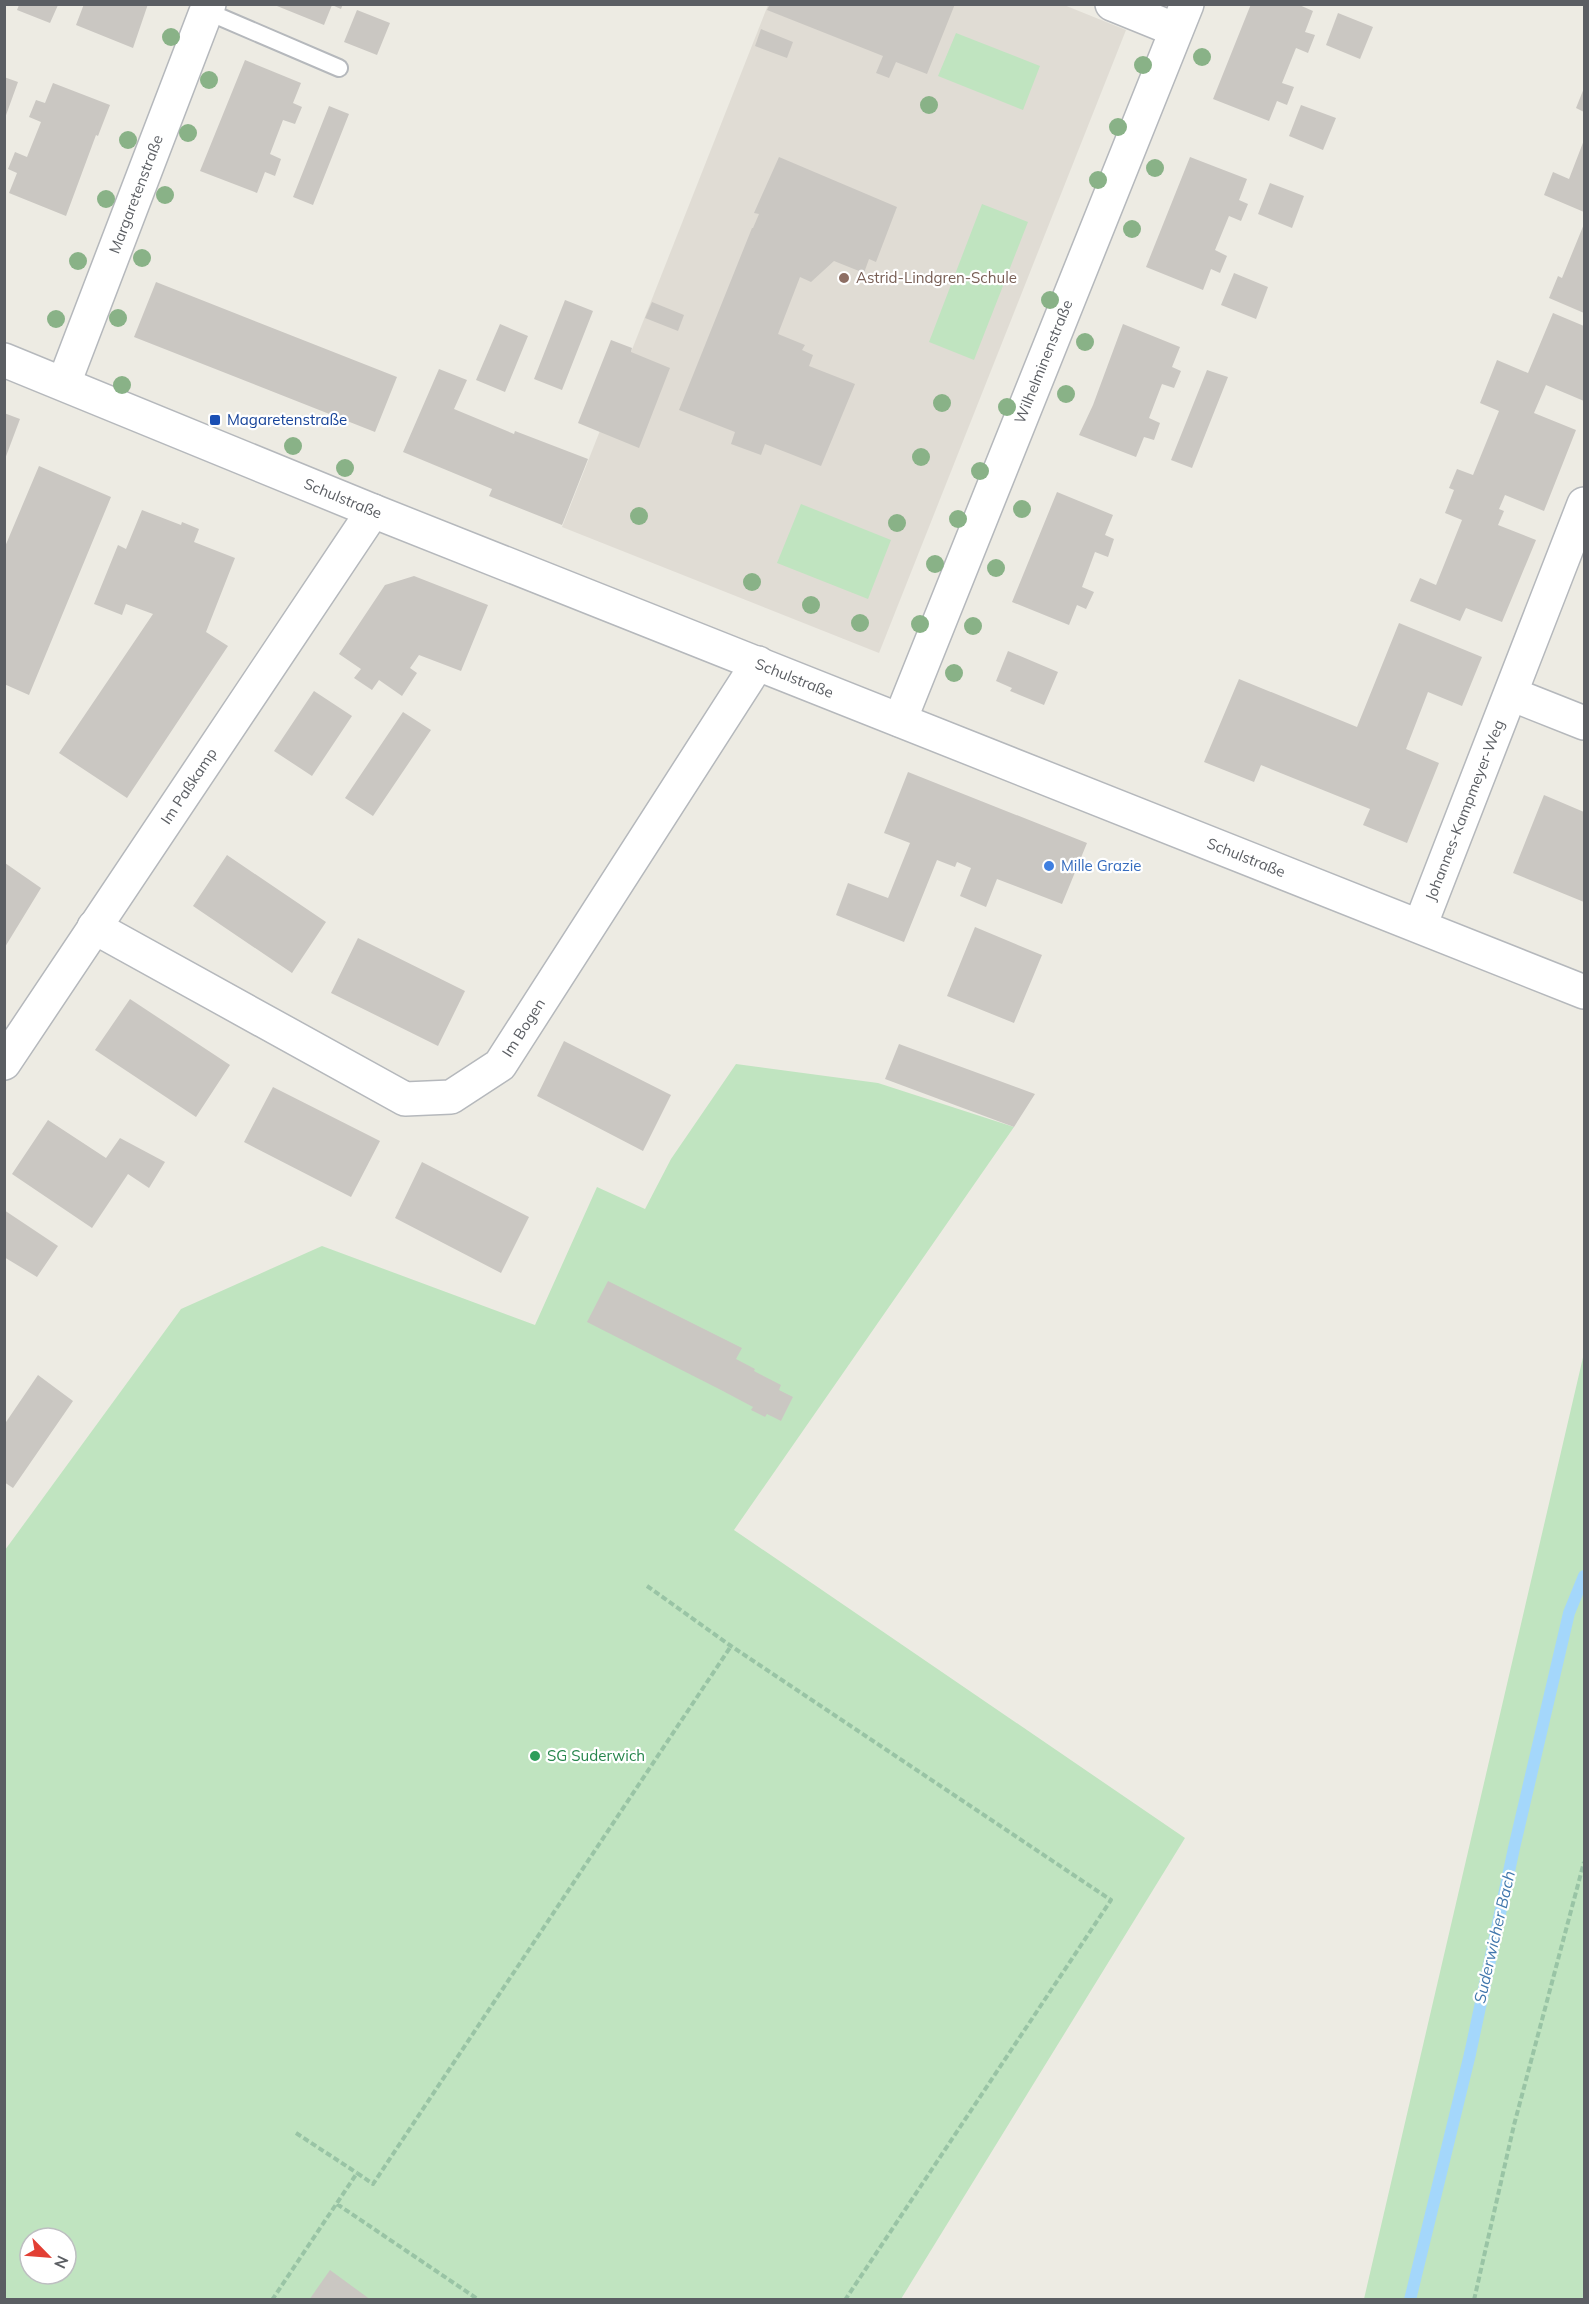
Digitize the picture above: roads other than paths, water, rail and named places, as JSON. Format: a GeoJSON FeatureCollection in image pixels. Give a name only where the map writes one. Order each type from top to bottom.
{"type":"FeatureCollection","features":[{"type":"Feature","properties":{"kind":"street"},"geometry":{"type":"LineString","coordinates":[[1112,4],[1182,17]]}},
{"type":"Feature","properties":{"kind":"street","name":"Margaretenstraße"},"geometry":{"type":"LineString","coordinates":[[64,383],[208,8]]}},
{"type":"Feature","properties":{"kind":"street","name":"Wilhelminenstraße"},"geometry":{"type":"LineString","coordinates":[[900,720],[1182,17]]}},
{"type":"Feature","properties":{"kind":"street","name":"Schulstraße"},"geometry":{"type":"LineString","coordinates":[[4,360],[373,511],[1584,992]]}},
{"type":"Feature","properties":{"kind":"street","name":"Johannes-Kampmeyer-Weg"},"geometry":{"type":"LineString","coordinates":[[1420,926],[1584,504]]}},
{"type":"Feature","properties":{"kind":"street","name":"Im Paßkamp"},"geometry":{"type":"LineString","coordinates":[[4,1063],[373,511]]}},
{"type":"Feature","properties":{"kind":"street","name":"Im Bogen"},"geometry":{"type":"LineString","coordinates":[[94,927],[405,1099],[451,1097],[500,1065],[758,663]]}},
{"type":"Feature","properties":{"kind":"street"},"geometry":{"type":"LineString","coordinates":[[1511,694],[1584,723]]}},
{"type":"Feature","properties":{"kind":"lane"},"geometry":{"type":"LineString","coordinates":[[208,8],[339,68]]}},
{"type":"Feature","properties":{"kind":"waterway","name":"Suderwicher Bach"},"geometry":{"type":"LineString","coordinates":[[1410,2300],[1470,2054],[1514,1848],[1569,1613],[1584,1576]]}},
{"type":"Feature","properties":{"kind":"place","name":"Astrid-Lindgren-Schule"},"geometry":{"type":"Point","coordinates":[844,278]}},
{"type":"Feature","properties":{"kind":"place","name":"Magaretenstraße"},"geometry":{"type":"Point","coordinates":[215,420]}},
{"type":"Feature","properties":{"kind":"place","name":"Mille Grazie"},"geometry":{"type":"Point","coordinates":[1049,866]}},
{"type":"Feature","properties":{"kind":"place","name":"SG Suderwich"},"geometry":{"type":"Point","coordinates":[535,1756]}}]}
